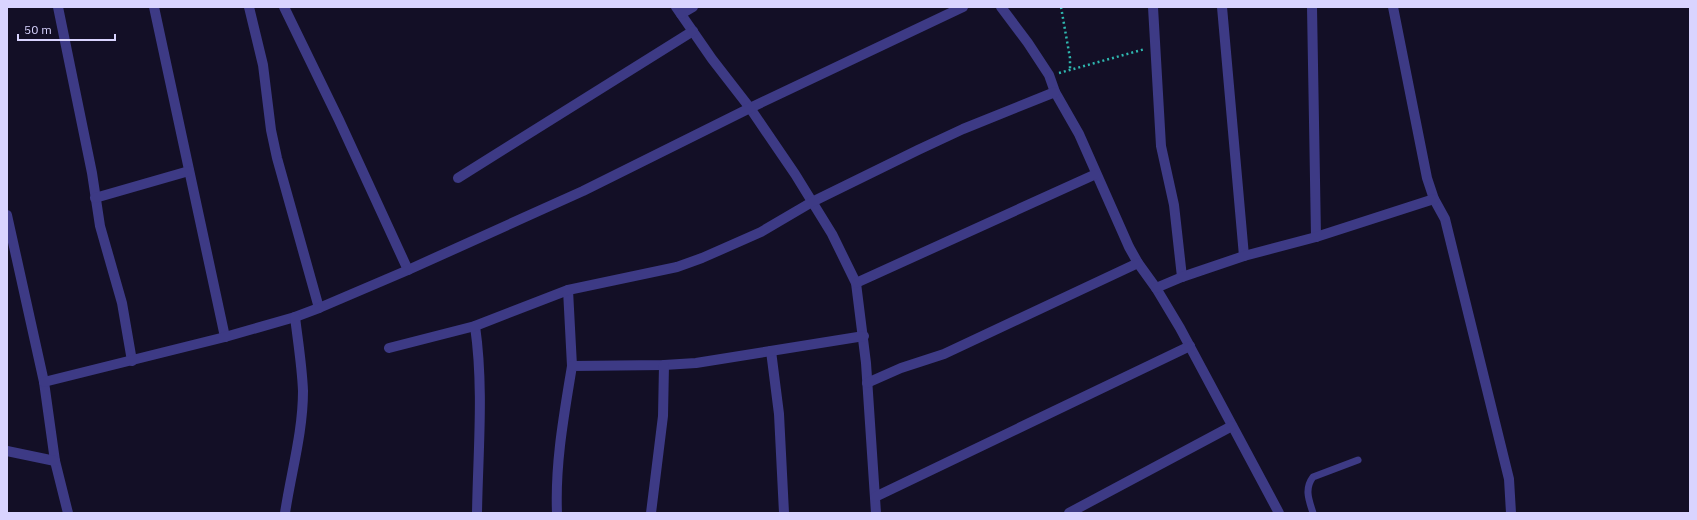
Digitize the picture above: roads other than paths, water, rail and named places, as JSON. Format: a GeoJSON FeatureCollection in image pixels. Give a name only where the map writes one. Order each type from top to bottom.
{"type":"FeatureCollection","features":[{"type":"Feature","properties":{"kind":"street"},"geometry":{"type":"LineString","coordinates":[[58,7],[92,173],[100,226],[122,303],[132,361]]}},
{"type":"Feature","properties":{"kind":"street"},"geometry":{"type":"LineString","coordinates":[[154,7],[224,337]]}},
{"type":"Feature","properties":{"kind":"street"},"geometry":{"type":"LineString","coordinates":[[249,7],[263,65],[271,130],[277,158],[319,308]]}},
{"type":"Feature","properties":{"kind":"street"},"geometry":{"type":"LineString","coordinates":[[284,7],[339,120],[408,270]]}},
{"type":"Feature","properties":{"kind":"street"},"geometry":{"type":"LineString","coordinates":[[693,7],[679,10],[692,31],[750,108],[812,202],[835,240],[856,283],[864,336],[876,513]]}},
{"type":"Feature","properties":{"kind":"street"},"geometry":{"type":"LineString","coordinates":[[44,382],[224,337],[295,317],[319,308],[408,270],[583,191],[750,108],[963,7]]}},
{"type":"Feature","properties":{"kind":"street"},"geometry":{"type":"LineString","coordinates":[[1000,7],[1028,43],[1049,75],[1055,92],[1078,134],[1138,263],[1156,288],[1190,346],[1279,513]]}},
{"type":"Feature","properties":{"kind":"street"},"geometry":{"type":"LineString","coordinates":[[1153,7],[1161,146],[1174,205],[1182,277]]}},
{"type":"Feature","properties":{"kind":"street"},"geometry":{"type":"LineString","coordinates":[[1222,7],[1244,256]]}},
{"type":"Feature","properties":{"kind":"street"},"geometry":{"type":"LineString","coordinates":[[1312,7],[1316,237]]}},
{"type":"Feature","properties":{"kind":"street"},"geometry":{"type":"LineString","coordinates":[[1393,7],[1425,167],[1434,199],[1445,218],[1507,472],[1511,513]]}},
{"type":"Feature","properties":{"kind":"street"},"geometry":{"type":"LineString","coordinates":[[458,178],[692,31]]}},
{"type":"Feature","properties":{"kind":"street"},"geometry":{"type":"LineString","coordinates":[[389,348],[476,326],[568,290],[677,267],[749,237],[864,175],[962,129],[1055,92]]}},
{"type":"Feature","properties":{"kind":"street"},"geometry":{"type":"LineString","coordinates":[[95,198],[189,171]]}},
{"type":"Feature","properties":{"kind":"street"},"geometry":{"type":"LineString","coordinates":[[856,283],[1096,174]]}},
{"type":"Feature","properties":{"kind":"street"},"geometry":{"type":"LineString","coordinates":[[1156,288],[1182,277],[1244,256],[1316,237],[1434,199]]}},
{"type":"Feature","properties":{"kind":"street"},"geometry":{"type":"LineString","coordinates":[[7,215],[44,382],[55,460],[68,513]]}},
{"type":"Feature","properties":{"kind":"street"},"geometry":{"type":"LineString","coordinates":[[868,383],[901,368],[944,354],[1138,263]]}},
{"type":"Feature","properties":{"kind":"street"},"geometry":{"type":"LineString","coordinates":[[557,513],[556,485],[559,444],[572,366],[568,290]]}},
{"type":"Feature","properties":{"kind":"street"},"geometry":{"type":"LineString","coordinates":[[285,513],[297,446],[303,392],[295,317]]}},
{"type":"Feature","properties":{"kind":"street"},"geometry":{"type":"LineString","coordinates":[[476,326],[480,357],[481,387],[477,513]]}},
{"type":"Feature","properties":{"kind":"street"},"geometry":{"type":"LineString","coordinates":[[572,366],[664,365],[727,359],[864,336]]}},
{"type":"Feature","properties":{"kind":"street"},"geometry":{"type":"LineString","coordinates":[[875,496],[1190,346]]}},
{"type":"Feature","properties":{"kind":"street"},"geometry":{"type":"LineString","coordinates":[[771,351],[779,414],[784,513]]}},
{"type":"Feature","properties":{"kind":"street"},"geometry":{"type":"LineString","coordinates":[[651,513],[663,416],[664,365]]}},
{"type":"Feature","properties":{"kind":"street"},"geometry":{"type":"LineString","coordinates":[[1069,513],[1232,426]]}},
{"type":"Feature","properties":{"kind":"street"},"geometry":{"type":"LineString","coordinates":[[7,451],[55,460]]}},
{"type":"Feature","properties":{"kind":"lane"},"geometry":{"type":"LineString","coordinates":[[1314,513],[1307,490],[1309,482],[1313,477],[1358,460]]}}]}
